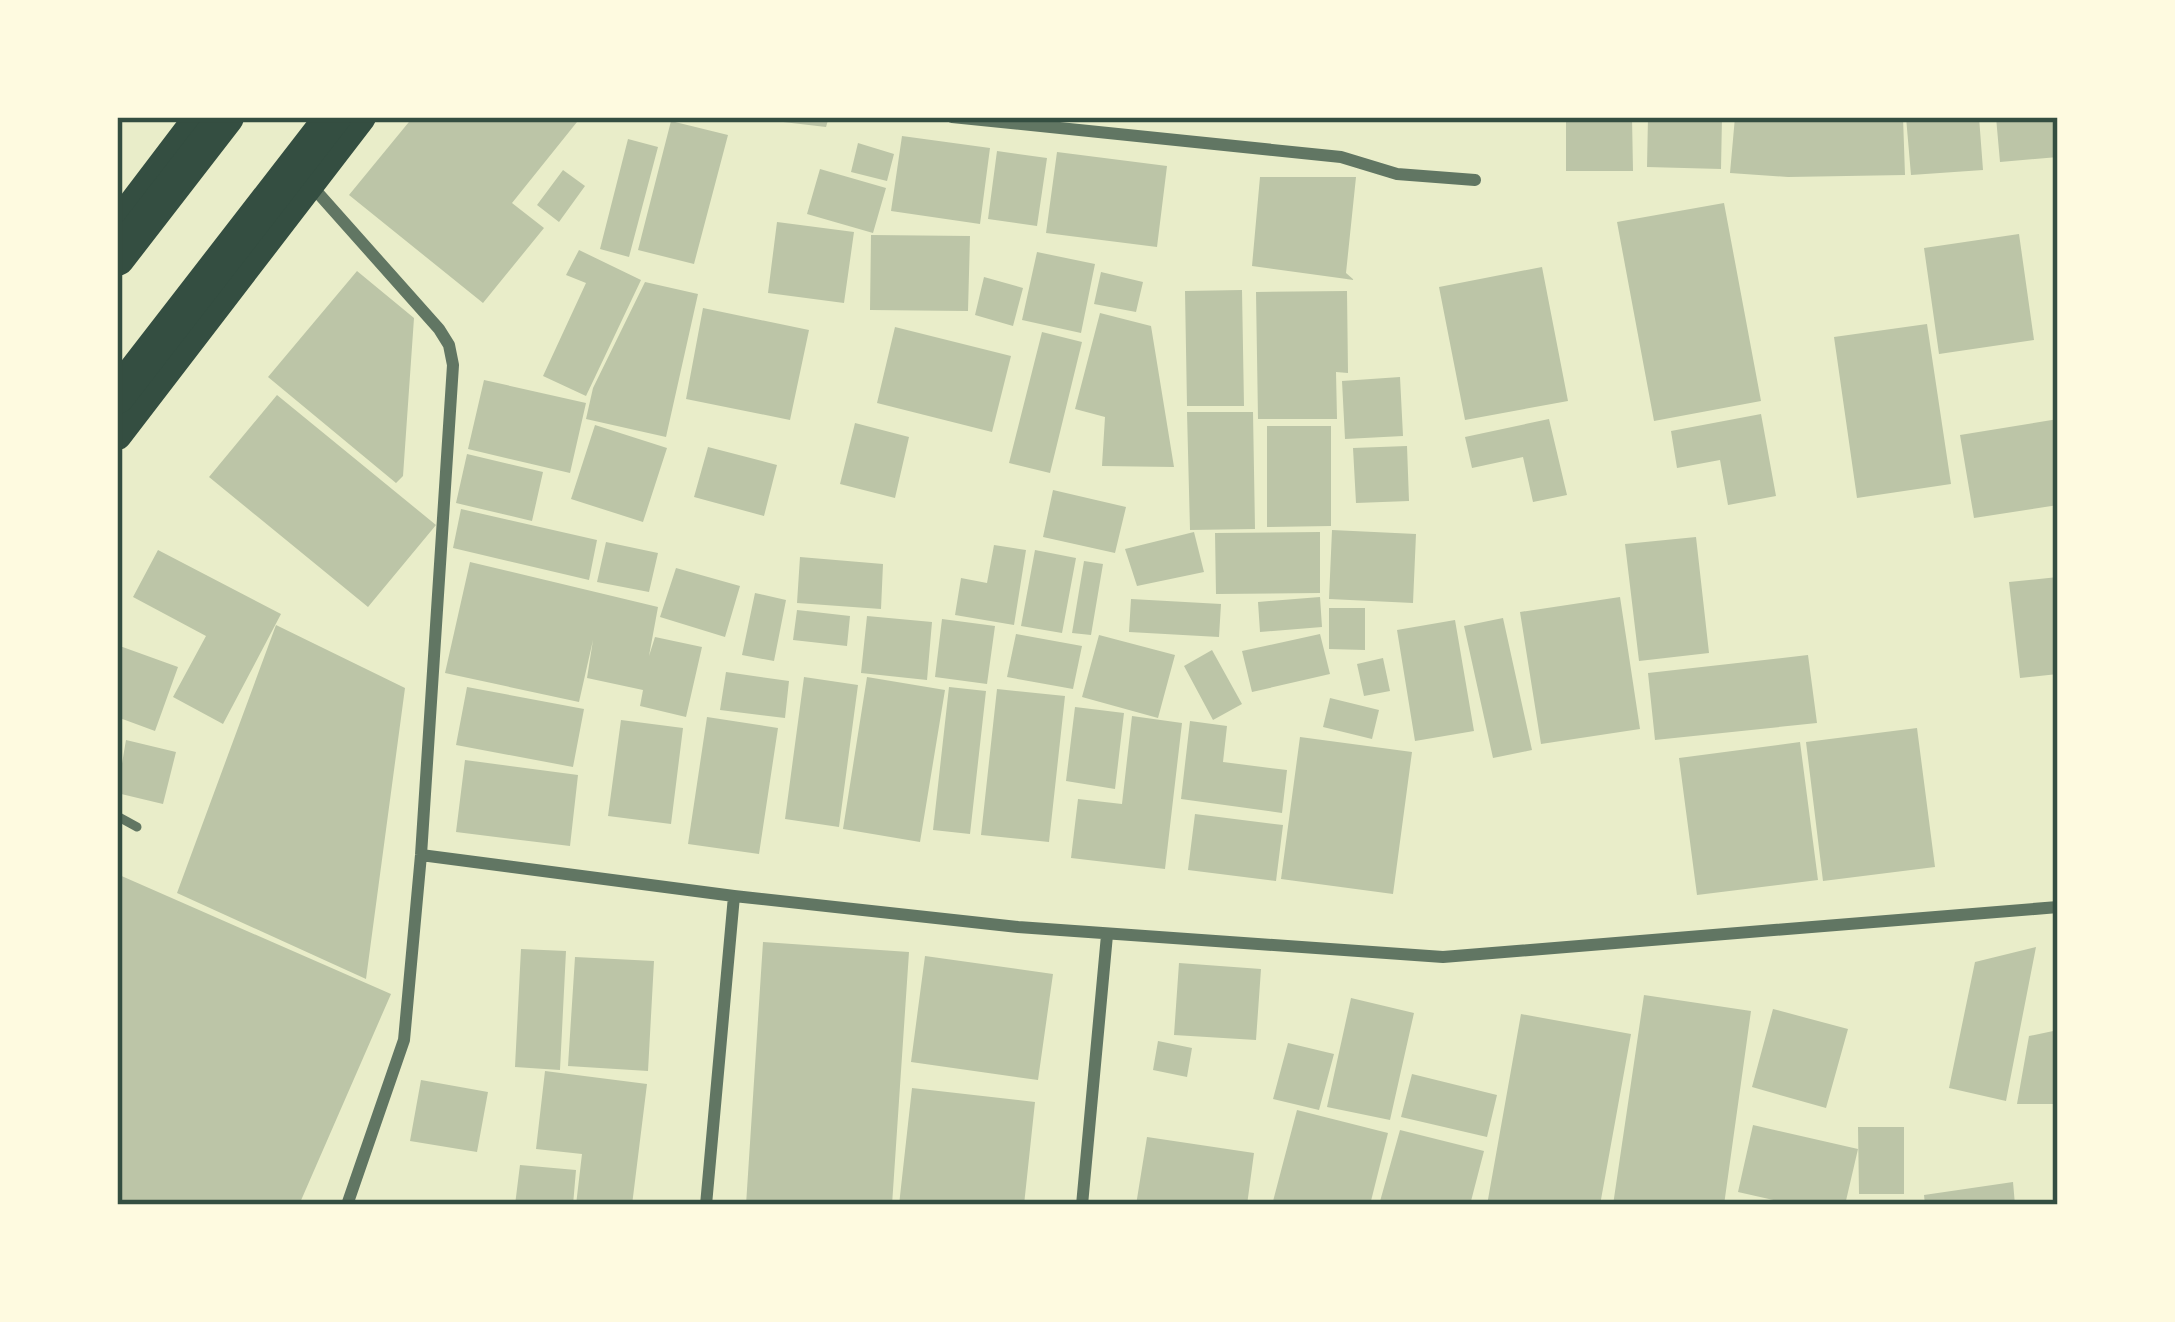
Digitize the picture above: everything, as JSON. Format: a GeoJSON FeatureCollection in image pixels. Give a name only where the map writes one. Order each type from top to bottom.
{"type":"FeatureCollection","features":[{"type":"Feature","properties":{"kind":"highway"},"geometry":{"type":"LineString","coordinates":[[117,258],[226,117]]}},
{"type":"Feature","properties":{"kind":"highway"},"geometry":{"type":"LineString","coordinates":[[117,396],[333,117]]}},
{"type":"Feature","properties":{"kind":"main road"},"geometry":{"type":"LineString","coordinates":[[117,225],[199,117]]}},
{"type":"Feature","properties":{"kind":"main road"},"geometry":{"type":"LineString","coordinates":[[117,435],[361,117]]}},
{"type":"Feature","properties":{"kind":"street"},"geometry":{"type":"LineString","coordinates":[[952,117],[1341,157],[1397,174],[1474,180]]}},
{"type":"Feature","properties":{"kind":"street"},"geometry":{"type":"LineString","coordinates":[[310,184],[439,328],[453,365],[404,1040],[347,1205]]}},
{"type":"Feature","properties":{"kind":"street"},"geometry":{"type":"LineString","coordinates":[[421,855],[734,896],[1107,935],[1443,957],[2058,907]]}},
{"type":"Feature","properties":{"kind":"street"},"geometry":{"type":"LineString","coordinates":[[706,1205],[734,896]]}},
{"type":"Feature","properties":{"kind":"street"},"geometry":{"type":"LineString","coordinates":[[1082,1205],[1107,935]]}},
{"type":"Feature","properties":{"kind":"lane"},"geometry":{"type":"LineString","coordinates":[[117,817],[137,827]]}},
{"type":"Feature","properties":{"kind":"building"},"geometry":{"type":"Polygon","coordinates":[[[413,117],[581,117],[512,203],[544,228],[483,303],[349,195],[413,117]]]}},
{"type":"Feature","properties":{"kind":"building"},"geometry":{"type":"Polygon","coordinates":[[[766,117],[829,117],[826,127],[766,117]]]}},
{"type":"Feature","properties":{"kind":"building"},"geometry":{"type":"Polygon","coordinates":[[[1566,117],[1632,117],[1633,171],[1566,171],[1566,117]]]}},
{"type":"Feature","properties":{"kind":"building"},"geometry":{"type":"Polygon","coordinates":[[[1648,117],[1722,117],[1721,169],[1647,167],[1648,117]]]}},
{"type":"Feature","properties":{"kind":"building"},"geometry":{"type":"Polygon","coordinates":[[[1735,117],[1903,117],[1905,175],[1730,173],[1735,117]]]}},
{"type":"Feature","properties":{"kind":"building"},"geometry":{"type":"Polygon","coordinates":[[[1906,117],[1979,117],[1983,170],[1911,175],[1906,117]]]}},
{"type":"Feature","properties":{"kind":"building"},"geometry":{"type":"Polygon","coordinates":[[[1996,117],[2058,117],[2058,157],[2000,162],[1996,117]]]}},
{"type":"Feature","properties":{"kind":"building"},"geometry":{"type":"Polygon","coordinates":[[[671,121],[728,135],[694,264],[638,250],[671,121]]]}},
{"type":"Feature","properties":{"kind":"building"},"geometry":{"type":"Polygon","coordinates":[[[902,136],[990,148],[980,224],[891,211],[902,136]]]}},
{"type":"Feature","properties":{"kind":"building"},"geometry":{"type":"Polygon","coordinates":[[[628,139],[658,147],[629,257],[600,249],[628,139]]]}},
{"type":"Feature","properties":{"kind":"building"},"geometry":{"type":"Polygon","coordinates":[[[858,143],[894,154],[887,181],[851,172],[858,143]]]}},
{"type":"Feature","properties":{"kind":"building"},"geometry":{"type":"Polygon","coordinates":[[[997,151],[1047,158],[1037,226],[988,219],[997,151]]]}},
{"type":"Feature","properties":{"kind":"building"},"geometry":{"type":"Polygon","coordinates":[[[1057,152],[1167,166],[1157,247],[1046,233],[1057,152]]]}},
{"type":"Feature","properties":{"kind":"building"},"geometry":{"type":"Polygon","coordinates":[[[820,169],[886,188],[873,233],[807,214],[820,169]]]}},
{"type":"Feature","properties":{"kind":"building"},"geometry":{"type":"Polygon","coordinates":[[[563,170],[585,186],[559,222],[537,205],[563,170]]]}},
{"type":"Feature","properties":{"kind":"building"},"geometry":{"type":"Polygon","coordinates":[[[1260,177],[1356,177],[1346,273],[1354,280],[1252,266],[1260,177]]]}},
{"type":"Feature","properties":{"kind":"building"},"geometry":{"type":"Polygon","coordinates":[[[1724,203],[1761,401],[1654,421],[1617,222],[1724,203]]]}},
{"type":"Feature","properties":{"kind":"building"},"geometry":{"type":"Polygon","coordinates":[[[777,222],[854,232],[844,303],[768,293],[777,222]]]}},
{"type":"Feature","properties":{"kind":"building"},"geometry":{"type":"Polygon","coordinates":[[[2019,234],[2034,340],[1939,354],[1924,248],[2019,234]]]}},
{"type":"Feature","properties":{"kind":"building"},"geometry":{"type":"Polygon","coordinates":[[[871,235],[970,236],[968,311],[870,310],[871,235]]]}},
{"type":"Feature","properties":{"kind":"building"},"geometry":{"type":"Polygon","coordinates":[[[579,250],[641,280],[586,396],[543,376],[586,283],[566,275],[579,250]]]}},
{"type":"Feature","properties":{"kind":"building"},"geometry":{"type":"Polygon","coordinates":[[[1037,252],[1095,264],[1081,333],[1022,320],[1037,252]]]}},
{"type":"Feature","properties":{"kind":"building"},"geometry":{"type":"Polygon","coordinates":[[[1542,267],[1568,401],[1465,420],[1439,287],[1542,267]]]}},
{"type":"Feature","properties":{"kind":"building"},"geometry":{"type":"Polygon","coordinates":[[[357,271],[414,318],[403,476],[396,483],[268,377],[357,271]]]}},
{"type":"Feature","properties":{"kind":"building"},"geometry":{"type":"Polygon","coordinates":[[[1101,272],[1143,282],[1136,312],[1094,304],[1101,272]]]}},
{"type":"Feature","properties":{"kind":"building"},"geometry":{"type":"Polygon","coordinates":[[[984,277],[1023,288],[1013,326],[975,315],[984,277]]]}},
{"type":"Feature","properties":{"kind":"building"},"geometry":{"type":"Polygon","coordinates":[[[645,282],[698,294],[666,437],[586,419],[593,388],[645,282]]]}},
{"type":"Feature","properties":{"kind":"building"},"geometry":{"type":"Polygon","coordinates":[[[1242,290],[1244,406],[1187,406],[1185,291],[1242,290]]]}},
{"type":"Feature","properties":{"kind":"building"},"geometry":{"type":"Polygon","coordinates":[[[1347,291],[1348,373],[1336,372],[1337,419],[1258,419],[1256,292],[1347,291]]]}},
{"type":"Feature","properties":{"kind":"building"},"geometry":{"type":"Polygon","coordinates":[[[703,308],[809,330],[790,420],[686,399],[703,308]]]}},
{"type":"Feature","properties":{"kind":"building"},"geometry":{"type":"Polygon","coordinates":[[[1100,313],[1151,326],[1174,467],[1102,466],[1105,417],[1075,409],[1100,313]]]}},
{"type":"Feature","properties":{"kind":"building"},"geometry":{"type":"Polygon","coordinates":[[[1927,324],[1951,484],[1857,498],[1834,337],[1927,324]]]}},
{"type":"Feature","properties":{"kind":"building"},"geometry":{"type":"Polygon","coordinates":[[[895,327],[1011,356],[992,432],[877,403],[895,327]]]}},
{"type":"Feature","properties":{"kind":"building"},"geometry":{"type":"Polygon","coordinates":[[[1042,332],[1082,342],[1050,473],[1009,463],[1042,332]]]}},
{"type":"Feature","properties":{"kind":"building"},"geometry":{"type":"Polygon","coordinates":[[[1400,377],[1403,436],[1345,439],[1342,381],[1400,377]]]}},
{"type":"Feature","properties":{"kind":"building"},"geometry":{"type":"Polygon","coordinates":[[[484,380],[586,403],[570,473],[468,449],[484,380]]]}},
{"type":"Feature","properties":{"kind":"building"},"geometry":{"type":"Polygon","coordinates":[[[277,395],[436,525],[368,607],[209,477],[277,395]]]}},
{"type":"Feature","properties":{"kind":"building"},"geometry":{"type":"Polygon","coordinates":[[[1187,412],[1253,412],[1255,529],[1190,530],[1187,412]]]}},
{"type":"Feature","properties":{"kind":"building"},"geometry":{"type":"Polygon","coordinates":[[[1761,414],[1776,496],[1728,505],[1720,460],[1677,468],[1671,431],[1761,414]]]}},
{"type":"Feature","properties":{"kind":"building"},"geometry":{"type":"Polygon","coordinates":[[[1549,419],[1567,495],[1533,502],[1523,457],[1472,468],[1465,437],[1549,419]]]}},
{"type":"Feature","properties":{"kind":"building"},"geometry":{"type":"Polygon","coordinates":[[[2058,419],[2058,505],[1974,518],[1960,435],[2058,419]]]}},
{"type":"Feature","properties":{"kind":"building"},"geometry":{"type":"Polygon","coordinates":[[[855,423],[909,437],[895,498],[840,484],[855,423]]]}},
{"type":"Feature","properties":{"kind":"building"},"geometry":{"type":"Polygon","coordinates":[[[595,425],[667,448],[643,522],[571,499],[595,425]]]}},
{"type":"Feature","properties":{"kind":"building"},"geometry":{"type":"Polygon","coordinates":[[[1267,426],[1331,426],[1331,526],[1267,527],[1267,426]]]}},
{"type":"Feature","properties":{"kind":"building"},"geometry":{"type":"Polygon","coordinates":[[[1407,446],[1409,501],[1356,503],[1353,448],[1407,446]]]}},
{"type":"Feature","properties":{"kind":"building"},"geometry":{"type":"Polygon","coordinates":[[[708,447],[777,465],[764,516],[694,497],[708,447]]]}},
{"type":"Feature","properties":{"kind":"building"},"geometry":{"type":"Polygon","coordinates":[[[467,454],[543,472],[532,521],[456,503],[467,454]]]}},
{"type":"Feature","properties":{"kind":"building"},"geometry":{"type":"Polygon","coordinates":[[[1053,490],[1126,507],[1115,553],[1043,537],[1053,490]]]}},
{"type":"Feature","properties":{"kind":"building"},"geometry":{"type":"Polygon","coordinates":[[[461,509],[597,540],[589,580],[453,548],[461,509]]]}},
{"type":"Feature","properties":{"kind":"building"},"geometry":{"type":"Polygon","coordinates":[[[1332,530],[1416,534],[1413,603],[1329,599],[1332,530]]]}},
{"type":"Feature","properties":{"kind":"building"},"geometry":{"type":"Polygon","coordinates":[[[1194,532],[1204,572],[1137,586],[1125,549],[1194,532]]]}},
{"type":"Feature","properties":{"kind":"building"},"geometry":{"type":"Polygon","coordinates":[[[1320,532],[1320,593],[1216,594],[1215,533],[1320,532]]]}},
{"type":"Feature","properties":{"kind":"building"},"geometry":{"type":"Polygon","coordinates":[[[1696,537],[1709,653],[1639,661],[1625,544],[1696,537]]]}},
{"type":"Feature","properties":{"kind":"building"},"geometry":{"type":"Polygon","coordinates":[[[606,542],[658,553],[649,592],[597,582],[606,542]]]}},
{"type":"Feature","properties":{"kind":"building"},"geometry":{"type":"Polygon","coordinates":[[[994,545],[1026,550],[1014,625],[955,615],[961,578],[987,583],[994,545]]]}},
{"type":"Feature","properties":{"kind":"building"},"geometry":{"type":"Polygon","coordinates":[[[158,550],[281,614],[223,724],[173,697],[206,636],[133,597],[158,550]]]}},
{"type":"Feature","properties":{"kind":"building"},"geometry":{"type":"Polygon","coordinates":[[[1035,550],[1076,558],[1062,633],[1021,626],[1035,550]]]}},
{"type":"Feature","properties":{"kind":"building"},"geometry":{"type":"Polygon","coordinates":[[[800,557],[883,564],[881,609],[797,603],[800,557]]]}},
{"type":"Feature","properties":{"kind":"building"},"geometry":{"type":"Polygon","coordinates":[[[1084,561],[1103,564],[1091,635],[1072,633],[1084,561]]]}},
{"type":"Feature","properties":{"kind":"building"},"geometry":{"type":"Polygon","coordinates":[[[470,562],[658,607],[649,656],[655,637],[702,647],[686,717],[640,706],[643,690],[587,678],[593,640],[579,702],[445,673],[470,562]]]}},
{"type":"Feature","properties":{"kind":"building"},"geometry":{"type":"Polygon","coordinates":[[[676,568],[740,586],[725,637],[660,617],[676,568]]]}},
{"type":"Feature","properties":{"kind":"building"},"geometry":{"type":"Polygon","coordinates":[[[2058,577],[2058,674],[2020,678],[2009,582],[2058,577]]]}},
{"type":"Feature","properties":{"kind":"building"},"geometry":{"type":"Polygon","coordinates":[[[755,593],[786,600],[774,661],[742,655],[755,593]]]}},
{"type":"Feature","properties":{"kind":"building"},"geometry":{"type":"Polygon","coordinates":[[[1320,597],[1322,627],[1260,632],[1258,602],[1320,597]]]}},
{"type":"Feature","properties":{"kind":"building"},"geometry":{"type":"Polygon","coordinates":[[[1620,597],[1640,729],[1541,744],[1520,612],[1620,597]]]}},
{"type":"Feature","properties":{"kind":"building"},"geometry":{"type":"Polygon","coordinates":[[[1131,599],[1221,604],[1219,637],[1129,632],[1131,599]]]}},
{"type":"Feature","properties":{"kind":"building"},"geometry":{"type":"Polygon","coordinates":[[[1329,608],[1365,608],[1365,650],[1329,649],[1329,608]]]}},
{"type":"Feature","properties":{"kind":"building"},"geometry":{"type":"Polygon","coordinates":[[[797,610],[850,616],[847,646],[793,640],[797,610]]]}},
{"type":"Feature","properties":{"kind":"building"},"geometry":{"type":"Polygon","coordinates":[[[867,616],[932,622],[927,680],[861,673],[867,616]]]}},
{"type":"Feature","properties":{"kind":"building"},"geometry":{"type":"Polygon","coordinates":[[[1503,618],[1532,750],[1493,758],[1464,626],[1503,618]]]}},
{"type":"Feature","properties":{"kind":"building"},"geometry":{"type":"Polygon","coordinates":[[[942,619],[995,626],[987,684],[935,677],[942,619]]]}},
{"type":"Feature","properties":{"kind":"building"},"geometry":{"type":"Polygon","coordinates":[[[1455,620],[1474,731],[1415,741],[1397,630],[1455,620]]]}},
{"type":"Feature","properties":{"kind":"building"},"geometry":{"type":"Polygon","coordinates":[[[276,625],[405,688],[366,979],[177,893],[276,625]]]}},
{"type":"Feature","properties":{"kind":"building"},"geometry":{"type":"Polygon","coordinates":[[[1016,634],[1082,646],[1073,689],[1007,677],[1016,634]]]}},
{"type":"Feature","properties":{"kind":"building"},"geometry":{"type":"Polygon","coordinates":[[[1320,634],[1330,674],[1252,692],[1242,651],[1320,634]]]}},
{"type":"Feature","properties":{"kind":"building"},"geometry":{"type":"Polygon","coordinates":[[[1099,635],[1175,655],[1158,718],[1082,697],[1099,635]]]}},
{"type":"Feature","properties":{"kind":"building"},"geometry":{"type":"Polygon","coordinates":[[[117,645],[178,667],[155,731],[117,717],[117,645]]]}},
{"type":"Feature","properties":{"kind":"building"},"geometry":{"type":"Polygon","coordinates":[[[1212,650],[1242,704],[1213,720],[1184,666],[1212,650]]]}},
{"type":"Feature","properties":{"kind":"building"},"geometry":{"type":"Polygon","coordinates":[[[1808,655],[1817,723],[1655,740],[1648,673],[1808,655]]]}},
{"type":"Feature","properties":{"kind":"building"},"geometry":{"type":"Polygon","coordinates":[[[1383,658],[1390,691],[1364,696],[1357,664],[1383,658]]]}},
{"type":"Feature","properties":{"kind":"building"},"geometry":{"type":"Polygon","coordinates":[[[726,672],[789,681],[785,718],[720,710],[726,672]]]}},
{"type":"Feature","properties":{"kind":"building"},"geometry":{"type":"Polygon","coordinates":[[[804,677],[858,685],[839,827],[785,819],[804,677]]]}},
{"type":"Feature","properties":{"kind":"building"},"geometry":{"type":"Polygon","coordinates":[[[867,677],[945,690],[920,842],[843,829],[867,677]]]}},
{"type":"Feature","properties":{"kind":"building"},"geometry":{"type":"Polygon","coordinates":[[[467,687],[584,709],[573,767],[456,745],[467,687]]]}},
{"type":"Feature","properties":{"kind":"building"},"geometry":{"type":"Polygon","coordinates":[[[949,687],[986,691],[970,834],[933,830],[949,687]]]}},
{"type":"Feature","properties":{"kind":"building"},"geometry":{"type":"Polygon","coordinates":[[[997,689],[1065,696],[1049,842],[981,835],[997,689]]]}},
{"type":"Feature","properties":{"kind":"building"},"geometry":{"type":"Polygon","coordinates":[[[1330,698],[1379,710],[1372,739],[1323,727],[1330,698]]]}},
{"type":"Feature","properties":{"kind":"building"},"geometry":{"type":"Polygon","coordinates":[[[1075,707],[1124,713],[1115,789],[1066,781],[1075,707]]]}},
{"type":"Feature","properties":{"kind":"building"},"geometry":{"type":"Polygon","coordinates":[[[1132,716],[1182,723],[1165,869],[1071,858],[1078,799],[1122,804],[1132,716]]]}},
{"type":"Feature","properties":{"kind":"building"},"geometry":{"type":"Polygon","coordinates":[[[707,717],[778,728],[759,854],[688,844],[707,717]]]}},
{"type":"Feature","properties":{"kind":"building"},"geometry":{"type":"Polygon","coordinates":[[[621,720],[683,728],[671,824],[608,816],[621,720]]]}},
{"type":"Feature","properties":{"kind":"building"},"geometry":{"type":"Polygon","coordinates":[[[1190,721],[1227,726],[1223,762],[1287,770],[1282,813],[1181,799],[1190,721]]]}},
{"type":"Feature","properties":{"kind":"building"},"geometry":{"type":"Polygon","coordinates":[[[1917,728],[1935,867],[1823,881],[1806,742],[1917,728]]]}},
{"type":"Feature","properties":{"kind":"building"},"geometry":{"type":"Polygon","coordinates":[[[1300,737],[1412,752],[1393,894],[1281,879],[1300,737]]]}},
{"type":"Feature","properties":{"kind":"building"},"geometry":{"type":"Polygon","coordinates":[[[126,740],[176,752],[163,804],[117,793],[126,740]]]}},
{"type":"Feature","properties":{"kind":"building"},"geometry":{"type":"Polygon","coordinates":[[[1800,742],[1818,880],[1697,895],[1679,758],[1800,742]]]}},
{"type":"Feature","properties":{"kind":"building"},"geometry":{"type":"Polygon","coordinates":[[[465,760],[578,775],[570,846],[456,832],[465,760]]]}},
{"type":"Feature","properties":{"kind":"building"},"geometry":{"type":"Polygon","coordinates":[[[1195,814],[1283,825],[1276,881],[1188,870],[1195,814]]]}},
{"type":"Feature","properties":{"kind":"building"},"geometry":{"type":"Polygon","coordinates":[[[117,874],[391,994],[299,1205],[117,1205],[117,874]]]}},
{"type":"Feature","properties":{"kind":"building"},"geometry":{"type":"Polygon","coordinates":[[[763,942],[909,952],[892,1205],[746,1205],[763,942]]]}},
{"type":"Feature","properties":{"kind":"building"},"geometry":{"type":"Polygon","coordinates":[[[2036,947],[2006,1101],[1949,1088],[1975,962],[2036,947]]]}},
{"type":"Feature","properties":{"kind":"building"},"geometry":{"type":"Polygon","coordinates":[[[521,949],[566,951],[560,1070],[515,1067],[521,949]]]}},
{"type":"Feature","properties":{"kind":"building"},"geometry":{"type":"Polygon","coordinates":[[[925,956],[1053,974],[1038,1080],[911,1062],[925,956]]]}},
{"type":"Feature","properties":{"kind":"building"},"geometry":{"type":"Polygon","coordinates":[[[575,957],[654,961],[648,1071],[568,1066],[575,957]]]}},
{"type":"Feature","properties":{"kind":"building"},"geometry":{"type":"Polygon","coordinates":[[[1179,963],[1261,969],[1256,1040],[1174,1035],[1179,963]]]}},
{"type":"Feature","properties":{"kind":"building"},"geometry":{"type":"Polygon","coordinates":[[[1644,995],[1751,1011],[1724,1205],[1613,1205],[1644,995]]]}},
{"type":"Feature","properties":{"kind":"building"},"geometry":{"type":"Polygon","coordinates":[[[1351,998],[1414,1013],[1390,1120],[1327,1107],[1351,998]]]}},
{"type":"Feature","properties":{"kind":"building"},"geometry":{"type":"Polygon","coordinates":[[[1773,1009],[1848,1029],[1826,1108],[1752,1087],[1773,1009]]]}},
{"type":"Feature","properties":{"kind":"building"},"geometry":{"type":"Polygon","coordinates":[[[1521,1014],[1631,1034],[1600,1205],[1487,1205],[1521,1014]]]}},
{"type":"Feature","properties":{"kind":"building"},"geometry":{"type":"Polygon","coordinates":[[[2058,1030],[2058,1104],[2017,1104],[2029,1036],[2058,1030]]]}},
{"type":"Feature","properties":{"kind":"building"},"geometry":{"type":"Polygon","coordinates":[[[1158,1041],[1192,1048],[1187,1077],[1153,1070],[1158,1041]]]}},
{"type":"Feature","properties":{"kind":"building"},"geometry":{"type":"Polygon","coordinates":[[[1288,1043],[1334,1054],[1319,1110],[1273,1099],[1288,1043]]]}},
{"type":"Feature","properties":{"kind":"building"},"geometry":{"type":"Polygon","coordinates":[[[545,1071],[647,1084],[632,1205],[576,1205],[582,1154],[536,1149],[545,1071]]]}},
{"type":"Feature","properties":{"kind":"building"},"geometry":{"type":"Polygon","coordinates":[[[1412,1074],[1497,1095],[1487,1137],[1401,1117],[1412,1074]]]}},
{"type":"Feature","properties":{"kind":"building"},"geometry":{"type":"Polygon","coordinates":[[[421,1080],[488,1092],[477,1152],[410,1141],[421,1080]]]}},
{"type":"Feature","properties":{"kind":"building"},"geometry":{"type":"Polygon","coordinates":[[[912,1088],[1035,1102],[1024,1205],[899,1205],[912,1088]]]}},
{"type":"Feature","properties":{"kind":"building"},"geometry":{"type":"Polygon","coordinates":[[[1297,1110],[1388,1133],[1370,1205],[1272,1205],[1297,1110]]]}},
{"type":"Feature","properties":{"kind":"building"},"geometry":{"type":"Polygon","coordinates":[[[1753,1125],[1858,1149],[1845,1205],[1796,1205],[1738,1192],[1753,1125]]]}},
{"type":"Feature","properties":{"kind":"building"},"geometry":{"type":"Polygon","coordinates":[[[1858,1127],[1904,1127],[1904,1194],[1859,1194],[1858,1127]]]}},
{"type":"Feature","properties":{"kind":"building"},"geometry":{"type":"Polygon","coordinates":[[[1400,1130],[1484,1151],[1470,1205],[1379,1205],[1400,1130]]]}},
{"type":"Feature","properties":{"kind":"building"},"geometry":{"type":"Polygon","coordinates":[[[1147,1137],[1254,1153],[1247,1205],[1136,1205],[1147,1137]]]}},
{"type":"Feature","properties":{"kind":"building"},"geometry":{"type":"Polygon","coordinates":[[[520,1165],[576,1170],[573,1205],[515,1205],[520,1165]]]}},
{"type":"Feature","properties":{"kind":"building"},"geometry":{"type":"Polygon","coordinates":[[[2013,1182],[2015,1205],[1925,1205],[1924,1195],[2013,1182]]]}}]}
